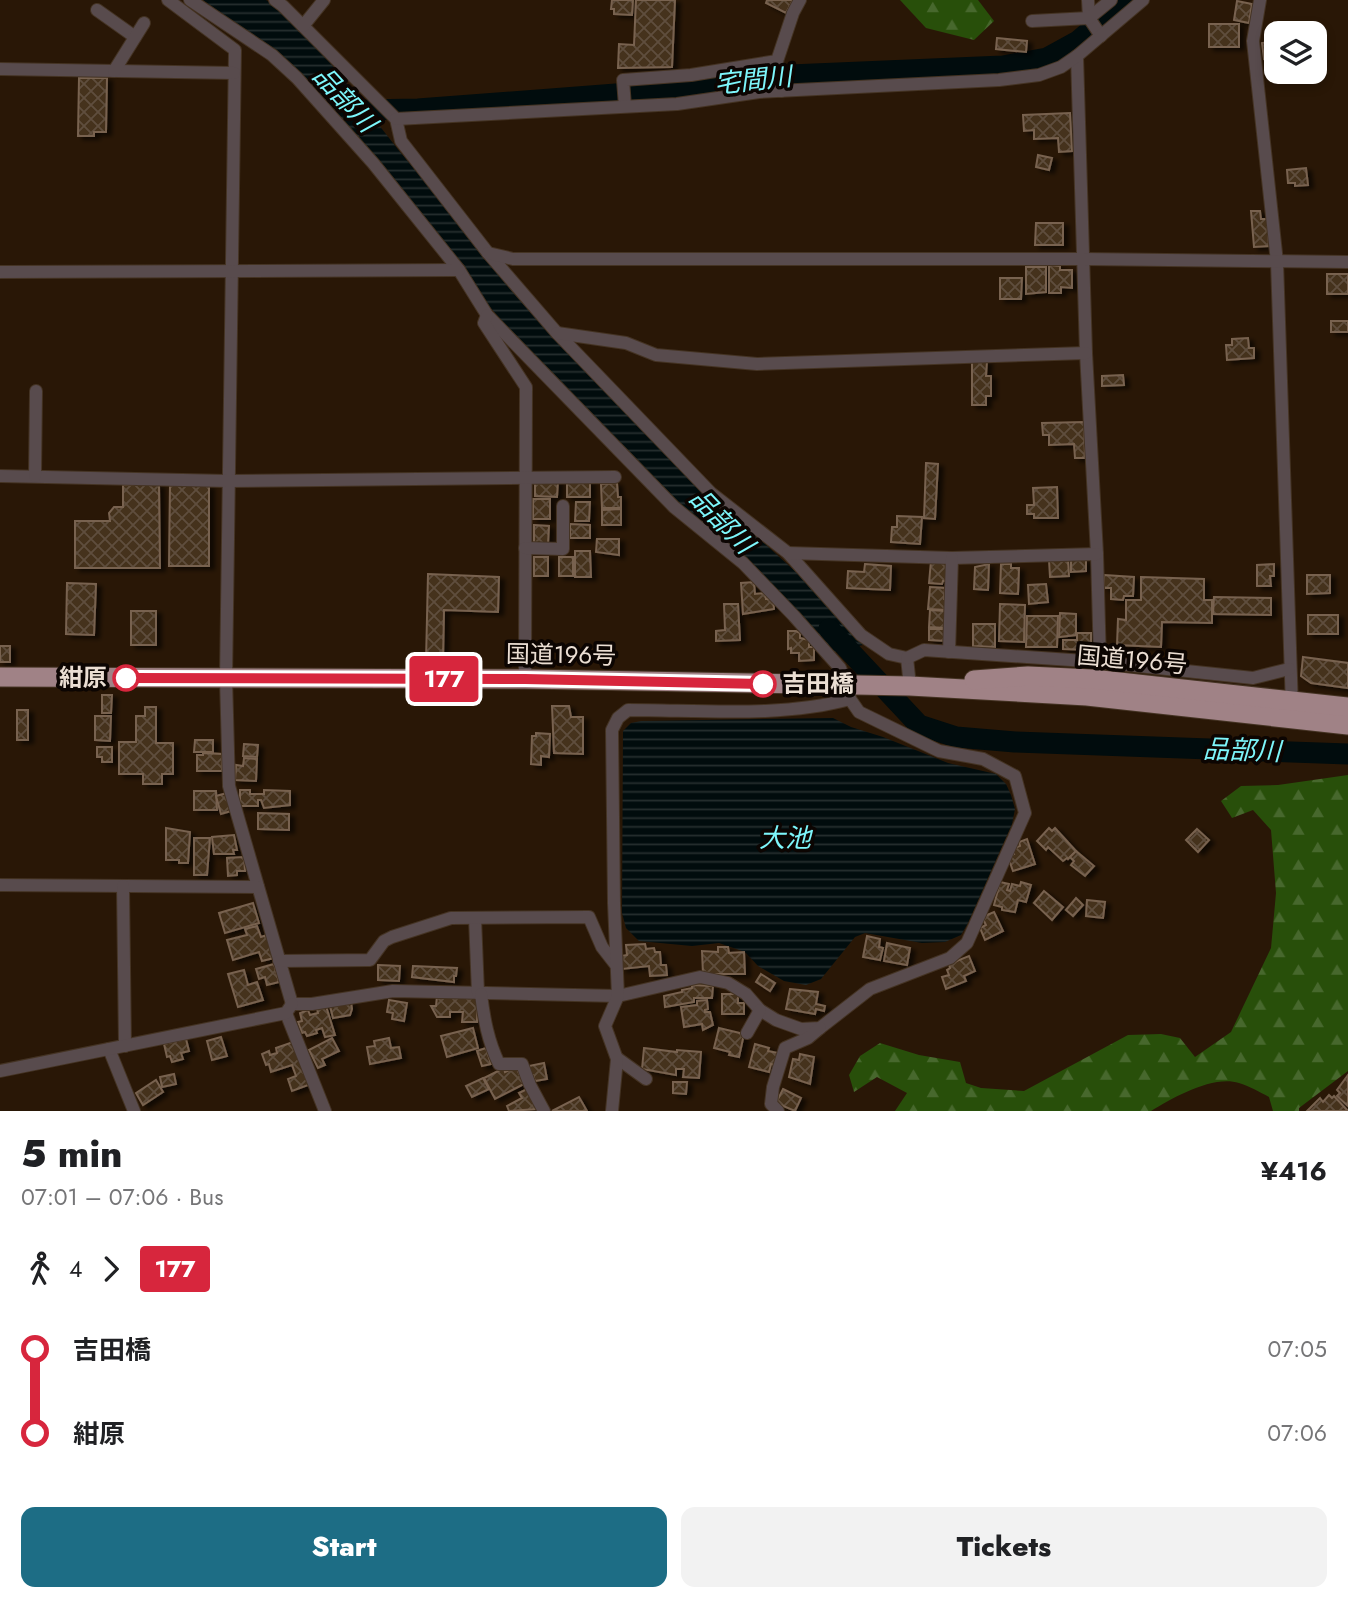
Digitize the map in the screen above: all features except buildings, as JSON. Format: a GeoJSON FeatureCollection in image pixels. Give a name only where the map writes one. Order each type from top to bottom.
{"type":"FeatureCollection","features":[{"type":"Feature","properties":{"kind":"highway","name":"国道196号"},"geometry":{"type":"LineString","coordinates":[[0,677],[525,679],[848,692],[870,685],[906,686],[1028,676],[1093,679],[1292,709],[1348,725]]}},
{"type":"Feature","properties":{"kind":"highway","name":"国道196号"},"geometry":{"type":"LineString","coordinates":[[1292,709],[1348,707]]}},
{"type":"Feature","properties":{"kind":"street"},"geometry":{"type":"LineString","coordinates":[[168,0],[235,50],[226,679],[229,786],[279,961],[289,1009],[324,1111]]}},
{"type":"Feature","properties":{"kind":"street"},"geometry":{"type":"LineString","coordinates":[[190,0],[272,55],[297,78],[373,163],[458,270],[487,315],[674,506],[743,563],[794,616],[840,668],[848,692],[859,712],[939,751],[983,759],[1015,776],[1025,813],[967,943],[950,958],[870,989],[807,1038],[785,1048],[771,1104],[778,1111]]}},
{"type":"Feature","properties":{"kind":"street"},"geometry":{"type":"LineString","coordinates":[[275,0],[395,119],[401,141],[488,253],[557,333],[711,493],[788,553],[861,635],[889,654],[907,658],[924,650],[1100,662],[1253,678],[1289,669]]}},
{"type":"Feature","properties":{"kind":"street"},"geometry":{"type":"LineString","coordinates":[[303,26],[324,0]]}},
{"type":"Feature","properties":{"kind":"street"},"geometry":{"type":"LineString","coordinates":[[781,90],[778,62],[793,13],[800,0]]}},
{"type":"Feature","properties":{"kind":"street"},"geometry":{"type":"LineString","coordinates":[[1088,0],[1095,27]]}},
{"type":"Feature","properties":{"kind":"street"},"geometry":{"type":"LineString","coordinates":[[395,119],[677,104],[781,90],[999,80],[1040,75],[1061,67],[1077,56],[1111,0]]}},
{"type":"Feature","properties":{"kind":"street"},"geometry":{"type":"LineString","coordinates":[[1032,21],[1095,27],[1143,0]]}},
{"type":"Feature","properties":{"kind":"street"},"geometry":{"type":"LineString","coordinates":[[1260,0],[1253,41],[1277,262],[1292,709]]}},
{"type":"Feature","properties":{"kind":"street"},"geometry":{"type":"LineString","coordinates":[[97,10],[135,37]]}},
{"type":"Feature","properties":{"kind":"street"},"geometry":{"type":"LineString","coordinates":[[114,71],[144,23]]}},
{"type":"Feature","properties":{"kind":"street"},"geometry":{"type":"LineString","coordinates":[[1077,56],[1086,353],[1100,662]]}},
{"type":"Feature","properties":{"kind":"street"},"geometry":{"type":"LineString","coordinates":[[625,106],[623,80],[691,75],[778,62]]}},
{"type":"Feature","properties":{"kind":"street"},"geometry":{"type":"LineString","coordinates":[[0,69],[234,73]]}},
{"type":"Feature","properties":{"kind":"street"},"geometry":{"type":"LineString","coordinates":[[488,253],[513,259],[1348,262]]}},
{"type":"Feature","properties":{"kind":"street"},"geometry":{"type":"LineString","coordinates":[[0,272],[458,270]]}},
{"type":"Feature","properties":{"kind":"street"},"geometry":{"type":"LineString","coordinates":[[487,315],[484,323],[527,387],[525,679]]}},
{"type":"Feature","properties":{"kind":"street"},"geometry":{"type":"LineString","coordinates":[[557,333],[626,343],[656,355],[757,364],[1086,353]]}},
{"type":"Feature","properties":{"kind":"street"},"geometry":{"type":"LineString","coordinates":[[35,476],[36,391]]}},
{"type":"Feature","properties":{"kind":"street"},"geometry":{"type":"LineString","coordinates":[[0,476],[228,481],[615,477]]}},
{"type":"Feature","properties":{"kind":"street"},"geometry":{"type":"LineString","coordinates":[[525,548],[563,549],[563,506]]}},
{"type":"Feature","properties":{"kind":"street"},"geometry":{"type":"LineString","coordinates":[[788,553],[953,558],[1097,554]]}},
{"type":"Feature","properties":{"kind":"street"},"geometry":{"type":"LineString","coordinates":[[949,652],[953,558]]}},
{"type":"Feature","properties":{"kind":"street"},"geometry":{"type":"LineString","coordinates":[[906,686],[907,658]]}},
{"type":"Feature","properties":{"kind":"street"},"geometry":{"type":"LineString","coordinates":[[612,1111],[617,1058],[605,1026],[618,996],[612,730],[618,718],[628,710],[779,710],[824,706],[848,692]]}},
{"type":"Feature","properties":{"kind":"street"},"geometry":{"type":"LineString","coordinates":[[0,885],[258,887]]}},
{"type":"Feature","properties":{"kind":"street"},"geometry":{"type":"LineString","coordinates":[[123,886],[125,1045]]}},
{"type":"Feature","properties":{"kind":"street"},"geometry":{"type":"LineString","coordinates":[[279,961],[370,960],[384,942],[392,937],[451,918],[589,917],[602,947],[617,965]]}},
{"type":"Feature","properties":{"kind":"street"},"geometry":{"type":"LineString","coordinates":[[475,918],[480,993],[492,1048],[499,1064],[522,1064],[544,1111]]}},
{"type":"Feature","properties":{"kind":"street"},"geometry":{"type":"LineString","coordinates":[[0,1071],[312,1004],[393,991],[618,996],[699,976],[728,983],[746,994],[760,1010],[776,1020],[801,1029],[820,1028],[830,1020]]}},
{"type":"Feature","properties":{"kind":"street"},"geometry":{"type":"LineString","coordinates":[[747,1034],[760,1010]]}},
{"type":"Feature","properties":{"kind":"street"},"geometry":{"type":"LineString","coordinates":[[109,1049],[134,1111]]}},
{"type":"Feature","properties":{"kind":"street"},"geometry":{"type":"LineString","coordinates":[[617,1058],[646,1079]]}},
{"type":"Feature","properties":{"kind":"green space"},"geometry":{"type":"Polygon","coordinates":[[[900,0],[978,0],[994,21],[974,40],[926,28],[900,0]]]}},
{"type":"Feature","properties":{"kind":"green space"},"geometry":{"type":"Polygon","coordinates":[[[1348,775],[1348,1071],[1299,1108],[1299,1111],[1273,1111],[1269,1097],[1243,1084],[1228,1081],[1193,1089],[1151,1111],[895,1111],[907,1093],[877,1077],[854,1092],[849,1075],[860,1056],[880,1043],[919,1055],[960,1062],[966,1083],[981,1088],[1024,1091],[1128,1035],[1161,1034],[1180,1038],[1195,1057],[1231,1032],[1271,948],[1276,893],[1271,830],[1253,810],[1232,818],[1221,801],[1241,786],[1278,785],[1348,775]]]}},
{"type":"Feature","properties":{"kind":"water"},"geometry":{"type":"Polygon","coordinates":[[[203,0],[266,0],[281,10],[332,65],[446,206],[741,522],[798,574],[863,645],[834,652],[672,499],[531,355],[483,299],[376,163],[233,22],[203,0]]]}},
{"type":"Feature","properties":{"kind":"water","name":"大池"},"geometry":{"type":"Polygon","coordinates":[[[833,718],[948,763],[996,774],[1006,784],[1015,809],[1012,824],[961,935],[945,942],[922,943],[865,933],[855,937],[821,979],[806,985],[784,981],[758,966],[745,952],[719,943],[692,946],[639,941],[626,928],[622,913],[623,731],[631,723],[641,721],[833,718]]]}},
{"type":"Feature","properties":{"kind":"waterway","name":"宅間川"},"geometry":{"type":"LineString","coordinates":[[361,110],[418,109],[655,91],[767,76],[1003,66],[1047,58],[1078,41],[1126,0]]}},
{"type":"Feature","properties":{"kind":"waterway","name":"品部川"},"geometry":{"type":"LineString","coordinates":[[829,629],[919,725],[956,737],[1015,742],[1348,754]]}},
{"type":"Feature","properties":{"kind":"bus line","name":"177"},"geometry":{"type":"LineString","coordinates":[[126,678],[525,679],[763,684]]}},
{"type":"Feature","properties":{"kind":"place","name":"紺原"},"geometry":{"type":"Point","coordinates":[126,678]}},
{"type":"Feature","properties":{"kind":"place","name":"吉田橋"},"geometry":{"type":"Point","coordinates":[763,684]}}]}
